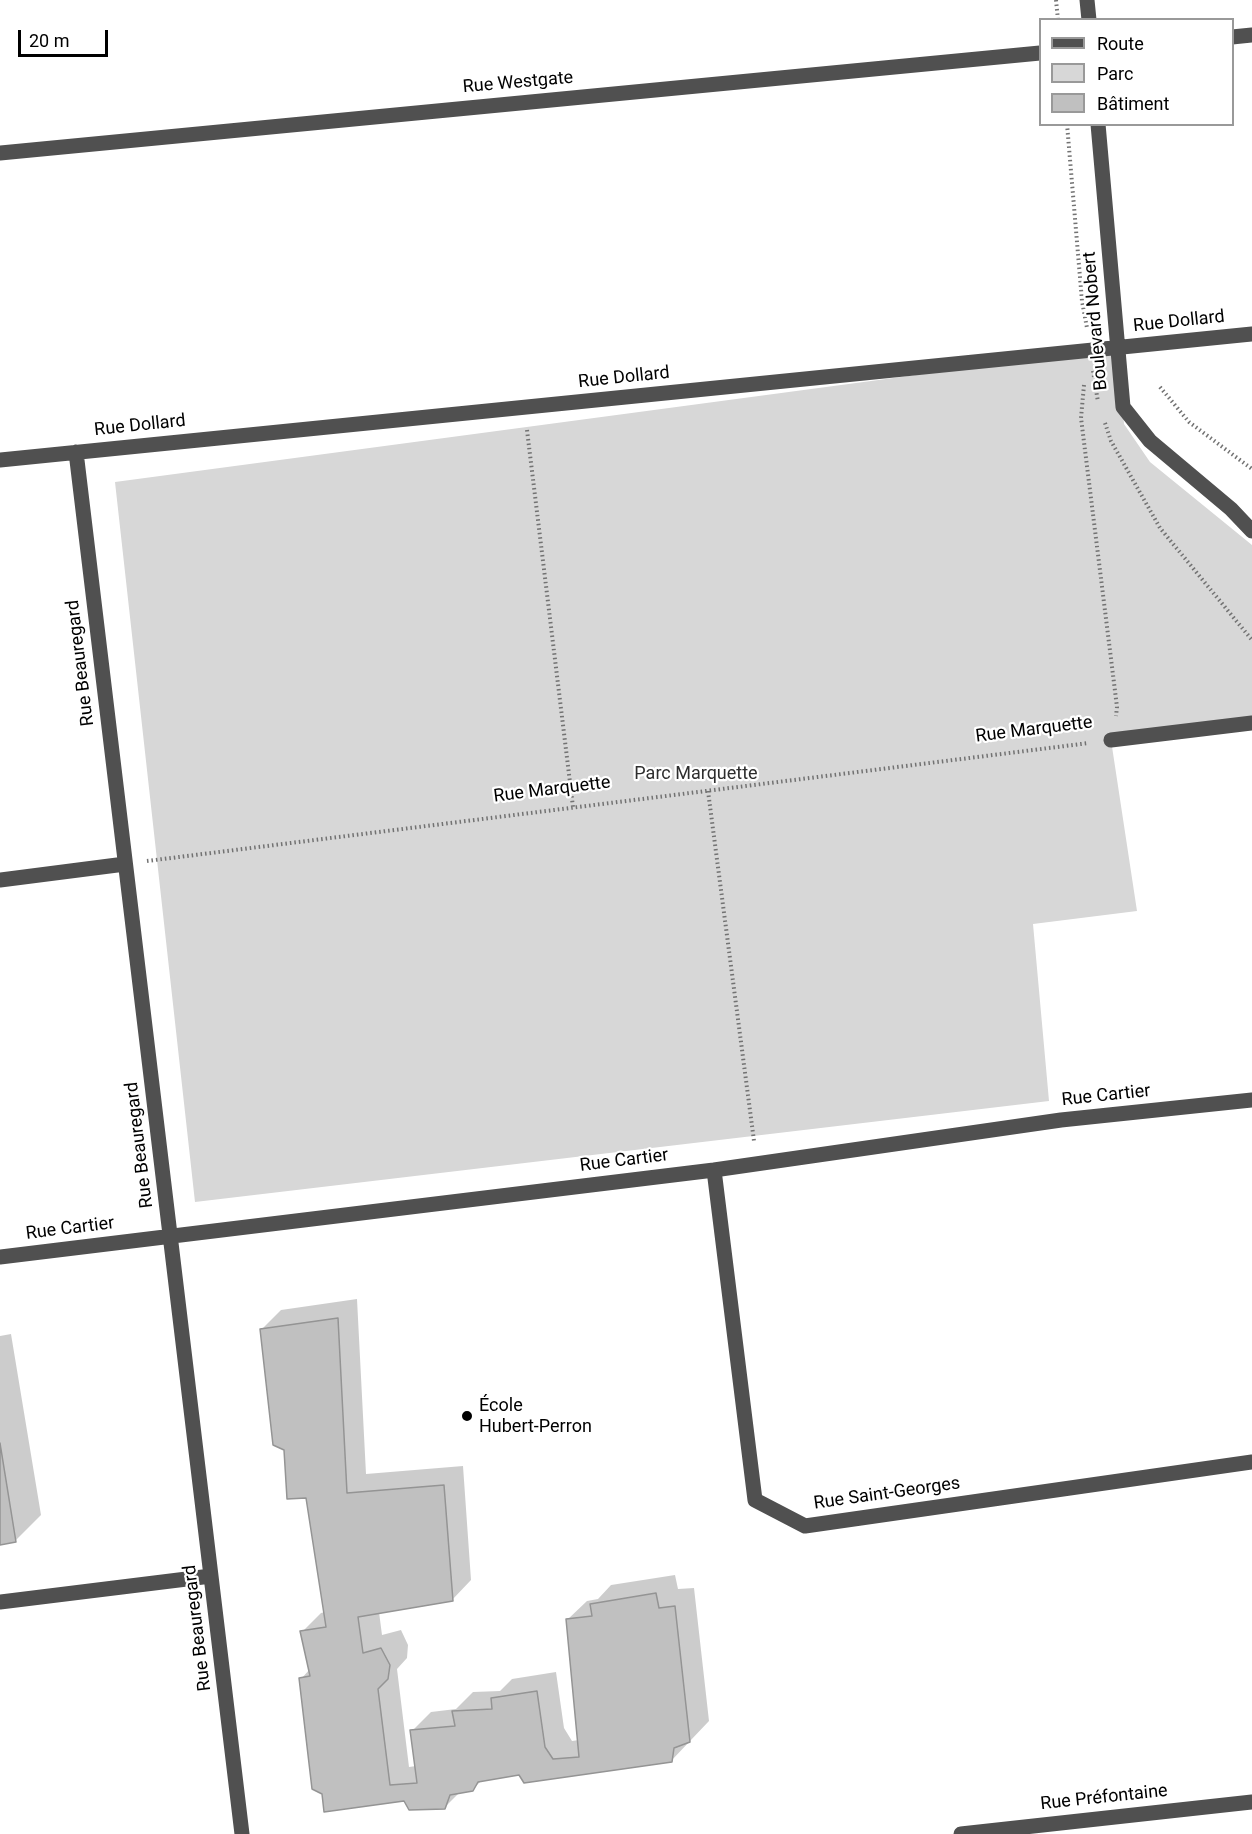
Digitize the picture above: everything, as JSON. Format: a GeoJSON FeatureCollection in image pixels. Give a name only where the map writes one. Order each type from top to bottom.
{"type":"FeatureCollection","features":[{"type":"Feature","properties":{"kind":"street"},"geometry":{"type":"LineString","coordinates":[[1087,0],[1089,18]]}},
{"type":"Feature","properties":{"kind":"street"},"geometry":{"type":"LineString","coordinates":[[1234,37],[1252,35]]}},
{"type":"Feature","properties":{"kind":"street","name":"Rue Westgate"},"geometry":{"type":"LineString","coordinates":[[0,153],[1039,53]]}},
{"type":"Feature","properties":{"kind":"street","name":"Boulevard Nobert"},"geometry":{"type":"LineString","coordinates":[[1098,126],[1123,407],[1150,441],[1231,509],[1252,531]]}},
{"type":"Feature","properties":{"kind":"street","name":"Rue Dollard"},"geometry":{"type":"LineString","coordinates":[[0,460],[1252,334]]}},
{"type":"Feature","properties":{"kind":"street","name":"Rue Beauregard"},"geometry":{"type":"LineString","coordinates":[[75,452],[242,1834]]}},
{"type":"Feature","properties":{"kind":"street","name":"Rue Marquette"},"geometry":{"type":"LineString","coordinates":[[1111,740],[1252,723]]}},
{"type":"Feature","properties":{"kind":"street"},"geometry":{"type":"LineString","coordinates":[[0,880],[125,864]]}},
{"type":"Feature","properties":{"kind":"street","name":"Rue Cartier"},"geometry":{"type":"LineString","coordinates":[[0,1257],[714,1170],[1061,1120],[1252,1100]]}},
{"type":"Feature","properties":{"kind":"street","name":"Rue Saint-Georges"},"geometry":{"type":"LineString","coordinates":[[714,1170],[755,1500],[805,1526],[1252,1462]]}},
{"type":"Feature","properties":{"kind":"street"},"geometry":{"type":"LineString","coordinates":[[0,1602],[211,1576]]}},
{"type":"Feature","properties":{"kind":"street","name":"Rue Préfontaine"},"geometry":{"type":"LineString","coordinates":[[961,1834],[1252,1802]]}},
{"type":"Feature","properties":{"kind":"path"},"geometry":{"type":"LineString","coordinates":[[1056,0],[1058,18]]}},
{"type":"Feature","properties":{"kind":"path"},"geometry":{"type":"LineString","coordinates":[[1084,385],[1082,418],[1117,707],[1111,740]]}},
{"type":"Feature","properties":{"kind":"path"},"geometry":{"type":"LineString","coordinates":[[1160,387],[1189,422],[1252,469]]}},
{"type":"Feature","properties":{"kind":"path"},"geometry":{"type":"LineString","coordinates":[[524,407],[573,807]]}},
{"type":"Feature","properties":{"kind":"path","name":"Rue Marquette"},"geometry":{"type":"LineString","coordinates":[[125,864],[1111,740]]}},
{"type":"Feature","properties":{"kind":"path"},"geometry":{"type":"LineString","coordinates":[[708,790],[757,1164]]}},
{"type":"Feature","properties":{"kind":"green space","name":"Parc Marquette"},"geometry":{"type":"Polygon","coordinates":[[[1118,348],[1124,424],[1150,462],[1252,545],[1252,724],[1111,740],[1137,911],[1033,924],[1049,1101],[195,1202],[115,482],[1118,348]]]}},
{"type":"Feature","properties":{"kind":"building"},"geometry":{"type":"Polygon","coordinates":[[[338,1318],[347,1493],[444,1485],[453,1601],[358,1617],[363,1653],[381,1648],[390,1665],[388,1679],[378,1689],[390,1785],[417,1783],[410,1730],[455,1726],[452,1711],[492,1709],[491,1698],[537,1691],[545,1747],[553,1759],[579,1757],[566,1619],[592,1616],[590,1604],[656,1593],[659,1608],[675,1606],[690,1742],[674,1748],[672,1762],[524,1783],[519,1775],[478,1782],[473,1791],[450,1795],[445,1809],[409,1810],[404,1801],[324,1812],[322,1794],[312,1789],[299,1678],[310,1676],[300,1631],[326,1627],[306,1498],[287,1499],[284,1450],[273,1445],[260,1329],[338,1318]]]}},
{"type":"Feature","properties":{"kind":"building"},"geometry":{"type":"Polygon","coordinates":[[[0,1443],[16,1542],[0,1545],[0,1443]]]}},
{"type":"Feature","properties":{"kind":"place","name":"École Hubert-Perron"},"geometry":{"type":"Point","coordinates":[467,1416]}}]}
